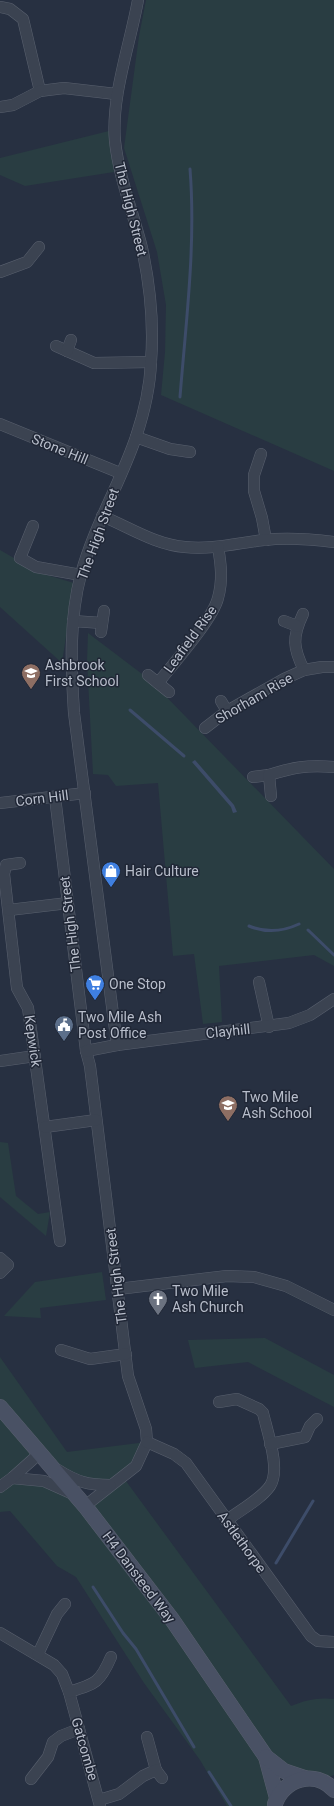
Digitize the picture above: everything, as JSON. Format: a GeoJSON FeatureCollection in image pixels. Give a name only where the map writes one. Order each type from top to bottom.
{"type":"FeatureCollection","features":[{"type":"Feature","properties":{"kind":"street","name":"The High Street"},"geometry":{"type":"LineString","coordinates":[[117,1045],[74,713],[72,669],[73,621],[81,575],[102,516],[136,437],[148,388],[151,362],[152,329],[149,292],[142,248],[122,183],[115,140],[116,94],[132,32],[138,0]]}},
{"type":"Feature","properties":{"kind":"street"},"geometry":{"type":"LineString","coordinates":[[0,7],[10,9],[23,19],[40,91]]}},
{"type":"Feature","properties":{"kind":"street"},"geometry":{"type":"LineString","coordinates":[[0,107],[13,105],[40,91],[64,88],[116,94]]}},
{"type":"Feature","properties":{"kind":"street"},"geometry":{"type":"LineString","coordinates":[[0,272],[27,262],[39,247]]}},
{"type":"Feature","properties":{"kind":"street"},"geometry":{"type":"LineString","coordinates":[[56,346],[69,346],[94,363],[151,362]]}},
{"type":"Feature","properties":{"kind":"street","name":"Stone Hill"},"geometry":{"type":"LineString","coordinates":[[1,427],[120,473]]}},
{"type":"Feature","properties":{"kind":"street"},"geometry":{"type":"LineString","coordinates":[[136,437],[170,449],[190,452]]}},
{"type":"Feature","properties":{"kind":"street"},"geometry":{"type":"LineString","coordinates":[[261,454],[254,475],[254,491],[262,518],[266,540]]}},
{"type":"Feature","properties":{"kind":"street"},"geometry":{"type":"LineString","coordinates":[[102,516],[161,542],[185,547],[218,546],[298,538],[334,542]]}},
{"type":"Feature","properties":{"kind":"street"},"geometry":{"type":"LineString","coordinates":[[33,526],[20,558],[36,567],[81,575]]}},
{"type":"Feature","properties":{"kind":"street","name":"Leafield Rise"},"geometry":{"type":"LineString","coordinates":[[158,682],[210,616],[218,600],[222,576],[218,546]]}},
{"type":"Feature","properties":{"kind":"street"},"geometry":{"type":"LineString","coordinates":[[73,621],[101,628],[104,611]]}},
{"type":"Feature","properties":{"kind":"street","name":"Shorham Rise"},"geometry":{"type":"LineString","coordinates":[[303,614],[297,626],[294,643],[297,655],[304,670]]}},
{"type":"Feature","properties":{"kind":"street"},"geometry":{"type":"LineString","coordinates":[[284,621],[297,626]]}},
{"type":"Feature","properties":{"kind":"street","name":"Shorham Rise"},"geometry":{"type":"LineString","coordinates":[[205,728],[227,711],[284,679],[304,670],[334,667]]}},
{"type":"Feature","properties":{"kind":"street","name":"Leafield Rise"},"geometry":{"type":"LineString","coordinates":[[148,675],[169,692]]}},
{"type":"Feature","properties":{"kind":"street"},"geometry":{"type":"LineString","coordinates":[[221,701],[227,711]]}},
{"type":"Feature","properties":{"kind":"street"},"geometry":{"type":"LineString","coordinates":[[253,777],[309,766],[334,767]]}},
{"type":"Feature","properties":{"kind":"street"},"geometry":{"type":"LineString","coordinates":[[269,775],[271,796]]}},
{"type":"Feature","properties":{"kind":"street","name":"Corn Hill"},"geometry":{"type":"LineString","coordinates":[[0,803],[85,793]]}},
{"type":"Feature","properties":{"kind":"street","name":"The High Street"},"geometry":{"type":"LineString","coordinates":[[55,797],[128,1376],[146,1429],[147,1442]]}},
{"type":"Feature","properties":{"kind":"street","name":"Kepwick"},"geometry":{"type":"LineString","coordinates":[[20,863],[6,865],[4,874],[17,988],[28,1008],[60,1241]]}},
{"type":"Feature","properties":{"kind":"street"},"geometry":{"type":"LineString","coordinates":[[9,910],[68,903]]}},
{"type":"Feature","properties":{"kind":"street"},"geometry":{"type":"LineString","coordinates":[[259,982],[269,1027]]}},
{"type":"Feature","properties":{"kind":"street","name":"Clayhill"},"geometry":{"type":"LineString","coordinates":[[117,1045],[269,1027],[289,1023],[310,1015],[334,1000]]}},
{"type":"Feature","properties":{"kind":"street"},"geometry":{"type":"LineString","coordinates":[[86,1051],[117,1045]]}},
{"type":"Feature","properties":{"kind":"street"},"geometry":{"type":"LineString","coordinates":[[0,1061],[35,1056]]}},
{"type":"Feature","properties":{"kind":"street"},"geometry":{"type":"LineString","coordinates":[[45,1127],[96,1120]]}},
{"type":"Feature","properties":{"kind":"street"},"geometry":{"type":"LineString","coordinates":[[0,1258],[8,1265],[0,1273]]}},
{"type":"Feature","properties":{"kind":"street"},"geometry":{"type":"LineString","coordinates":[[118,1289],[227,1276],[254,1277],[286,1286],[334,1310]]}},
{"type":"Feature","properties":{"kind":"street"},"geometry":{"type":"LineString","coordinates":[[61,1350],[90,1359],[126,1354]]}},
{"type":"Feature","properties":{"kind":"street"},"geometry":{"type":"LineString","coordinates":[[220,1402],[237,1400],[259,1409],[263,1413],[275,1471],[271,1485],[264,1493],[226,1521]]}},
{"type":"Feature","properties":{"kind":"street","name":"H4 Dansteed Way"},"geometry":{"type":"LineString","coordinates":[[0,1407],[85,1506],[171,1618],[266,1757],[284,1771],[305,1778],[328,1778]]}},
{"type":"Feature","properties":{"kind":"street"},"geometry":{"type":"LineString","coordinates":[[270,1444],[305,1437],[310,1426],[317,1419]]}},
{"type":"Feature","properties":{"kind":"street"},"geometry":{"type":"LineString","coordinates":[[85,1506],[136,1466],[147,1442]]}},
{"type":"Feature","properties":{"kind":"street","name":"Astlethorpe"},"geometry":{"type":"LineString","coordinates":[[147,1442],[174,1454],[186,1463],[226,1521],[311,1636],[318,1641],[334,1642]]}},
{"type":"Feature","properties":{"kind":"street"},"geometry":{"type":"LineString","coordinates":[[0,1487],[40,1453]]}},
{"type":"Feature","properties":{"kind":"street"},"geometry":{"type":"LineString","coordinates":[[51,1465],[75,1480],[92,1485],[110,1485]]}},
{"type":"Feature","properties":{"kind":"street"},"geometry":{"type":"LineString","coordinates":[[12,1478],[44,1481],[75,1495]]}},
{"type":"Feature","properties":{"kind":"street"},"geometry":{"type":"LineString","coordinates":[[38,1654],[57,1614],[65,1604]]}},
{"type":"Feature","properties":{"kind":"street","name":"Gatcombe"},"geometry":{"type":"LineString","coordinates":[[0,1633],[38,1654],[54,1665],[62,1674],[69,1692],[100,1803]]}},
{"type":"Feature","properties":{"kind":"street"},"geometry":{"type":"LineString","coordinates":[[69,1692],[93,1685],[104,1672],[111,1657]]}},
{"type":"Feature","properties":{"kind":"street"},"geometry":{"type":"LineString","coordinates":[[31,1779],[48,1757],[53,1742],[60,1736],[79,1729]]}},
{"type":"Feature","properties":{"kind":"street"},"geometry":{"type":"LineString","coordinates":[[100,1803],[119,1794],[143,1776],[159,1774],[147,1737]]}},
{"type":"Feature","properties":{"kind":"street","name":"H4 Dansteed Way"},"geometry":{"type":"LineString","coordinates":[[266,1757],[276,1802]]}},
{"type":"Feature","properties":{"kind":"street"},"geometry":{"type":"LineString","coordinates":[[276,1802],[284,1788],[293,1781],[305,1778]]}},
{"type":"Feature","properties":{"kind":"street"},"geometry":{"type":"LineString","coordinates":[[328,1778],[334,1790]]}},
{"type":"Feature","properties":{"kind":"green space"},"geometry":{"type":"Polygon","coordinates":[[[146,0],[334,0],[334,471],[161,395],[165,352],[166,305],[157,252],[124,148],[139,36],[146,0]]]}},
{"type":"Feature","properties":{"kind":"green space"},"geometry":{"type":"Polygon","coordinates":[[[109,131],[114,172],[25,186],[0,175],[0,158],[109,131]]]}},
{"type":"Feature","properties":{"kind":"green space"},"geometry":{"type":"Polygon","coordinates":[[[0,550],[40,573],[74,583],[62,663],[0,607],[0,550]]]}},
{"type":"Feature","properties":{"kind":"green space"},"geometry":{"type":"Polygon","coordinates":[[[88,633],[150,680],[334,869],[334,966],[314,955],[219,966],[222,1022],[203,1024],[194,954],[173,956],[158,783],[116,786],[108,775],[93,774],[87,661],[88,633]]]}},
{"type":"Feature","properties":{"kind":"green space"},"geometry":{"type":"Polygon","coordinates":[[[0,1142],[8,1143],[16,1196],[38,1214],[50,1212],[46,1236],[0,1197],[0,1142]]]}},
{"type":"Feature","properties":{"kind":"green space"},"geometry":{"type":"Polygon","coordinates":[[[102,1272],[106,1300],[40,1308],[41,1318],[4,1316],[35,1282],[102,1272]]]}},
{"type":"Feature","properties":{"kind":"green space"},"geometry":{"type":"Polygon","coordinates":[[[265,1338],[334,1375],[334,1407],[248,1362],[195,1368],[188,1340],[265,1338]]]}},
{"type":"Feature","properties":{"kind":"green space"},"geometry":{"type":"Polygon","coordinates":[[[0,1357],[67,1452],[147,1442],[123,1477],[291,1706],[302,1702],[323,1698],[334,1699],[334,1775],[321,1780],[266,1757],[274,1806],[227,1806],[200,1760],[144,1683],[76,1577],[57,1566],[10,1511],[0,1512],[0,1357]],[[40,1453],[13,1478],[75,1495],[85,1506],[110,1486],[92,1485],[40,1453]]]}},
{"type":"Feature","properties":{"kind":"water"},"geometry":{"type":"Polygon","coordinates":[[[195,760],[234,805],[237,812],[233,813],[231,807],[192,762],[195,760]]]}},
{"type":"Feature","properties":{"kind":"waterway"},"geometry":{"type":"LineString","coordinates":[[180,397],[191,254],[192,198],[190,169]]}},
{"type":"Feature","properties":{"kind":"waterway"},"geometry":{"type":"LineString","coordinates":[[130,710],[184,756]]}},
{"type":"Feature","properties":{"kind":"waterway"},"geometry":{"type":"LineString","coordinates":[[249,926],[262,930],[274,931],[286,929],[299,924]]}},
{"type":"Feature","properties":{"kind":"waterway"},"geometry":{"type":"LineString","coordinates":[[308,930],[334,955]]}},
{"type":"Feature","properties":{"kind":"waterway"},"geometry":{"type":"LineString","coordinates":[[276,1563],[313,1501]]}},
{"type":"Feature","properties":{"kind":"waterway"},"geometry":{"type":"LineString","coordinates":[[93,1587],[123,1633],[136,1649],[194,1747]]}},
{"type":"Feature","properties":{"kind":"waterway"},"geometry":{"type":"LineString","coordinates":[[209,1772],[231,1806]]}},
{"type":"Feature","properties":{"kind":"place","name":"Ashbrook First School"},"geometry":{"type":"Point","coordinates":[31,690]}},
{"type":"Feature","properties":{"kind":"place","name":"Hair Culture"},"geometry":{"type":"Point","coordinates":[111,888]}},
{"type":"Feature","properties":{"kind":"place","name":"One Stop"},"geometry":{"type":"Point","coordinates":[95,1001]}},
{"type":"Feature","properties":{"kind":"place","name":"Two Mile Ash Post Office"},"geometry":{"type":"Point","coordinates":[64,1042]}},
{"type":"Feature","properties":{"kind":"place","name":"Two Mile Ash School"},"geometry":{"type":"Point","coordinates":[228,1122]}},
{"type":"Feature","properties":{"kind":"place","name":"Two Mile Ash Church"},"geometry":{"type":"Point","coordinates":[158,1316]}}]}
